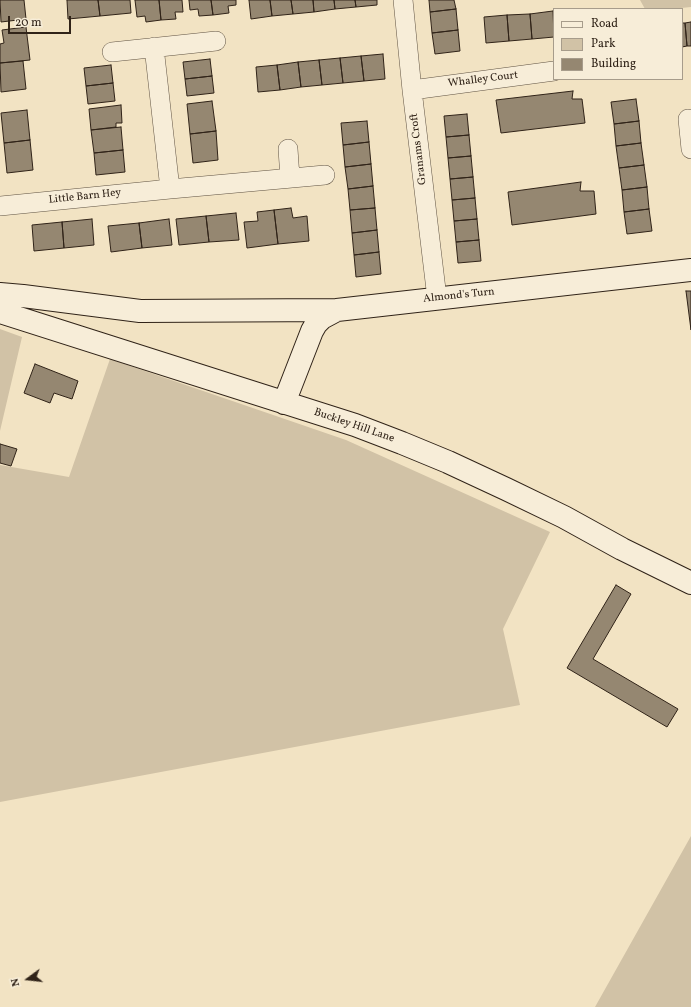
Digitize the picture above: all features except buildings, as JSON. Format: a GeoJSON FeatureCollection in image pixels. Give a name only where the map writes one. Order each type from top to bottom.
{"type":"FeatureCollection","features":[{"type":"Feature","properties":{"kind":"street","name":"Granams Croft"},"geometry":{"type":"LineString","coordinates":[[404,0],[412,90],[437,298]]}},
{"type":"Feature","properties":{"kind":"street"},"geometry":{"type":"LineString","coordinates":[[112,52],[216,41]]}},
{"type":"Feature","properties":{"kind":"street"},"geometry":{"type":"LineString","coordinates":[[154,47],[170,189]]}},
{"type":"Feature","properties":{"kind":"street","name":"Whalley Court"},"geometry":{"type":"LineString","coordinates":[[412,90],[553,71]]}},
{"type":"Feature","properties":{"kind":"street"},"geometry":{"type":"LineString","coordinates":[[688,119],[691,149]]}},
{"type":"Feature","properties":{"kind":"street"},"geometry":{"type":"LineString","coordinates":[[288,149],[290,178]]}},
{"type":"Feature","properties":{"kind":"street","name":"Little Barn Hey"},"geometry":{"type":"LineString","coordinates":[[0,206],[325,175]]}},
{"type":"Feature","properties":{"kind":"street","name":"Almond's Turn"},"geometry":{"type":"LineString","coordinates":[[284,403],[312,331],[322,318],[337,310],[691,270]]}},
{"type":"Feature","properties":{"kind":"street"},"geometry":{"type":"LineString","coordinates":[[0,294],[140,311],[337,310]]}},
{"type":"Feature","properties":{"kind":"street","name":"Buckley Hill Lane"},"geometry":{"type":"LineString","coordinates":[[0,312],[355,425],[389,438],[448,462],[506,489],[558,514],[622,549],[691,583]]}},
{"type":"Feature","properties":{"kind":"green space"},"geometry":{"type":"Polygon","coordinates":[[[640,0],[691,0],[691,7],[644,8],[640,0]]]}},
{"type":"Feature","properties":{"kind":"green space"},"geometry":{"type":"Polygon","coordinates":[[[0,329],[22,337],[0,431],[0,329]]]}},
{"type":"Feature","properties":{"kind":"green space"},"geometry":{"type":"Polygon","coordinates":[[[110,359],[346,440],[550,532],[503,629],[520,705],[0,802],[0,465],[69,477],[110,359]]]}},
{"type":"Feature","properties":{"kind":"green space"},"geometry":{"type":"Polygon","coordinates":[[[691,836],[691,1007],[595,1007],[691,836]]]}}]}
